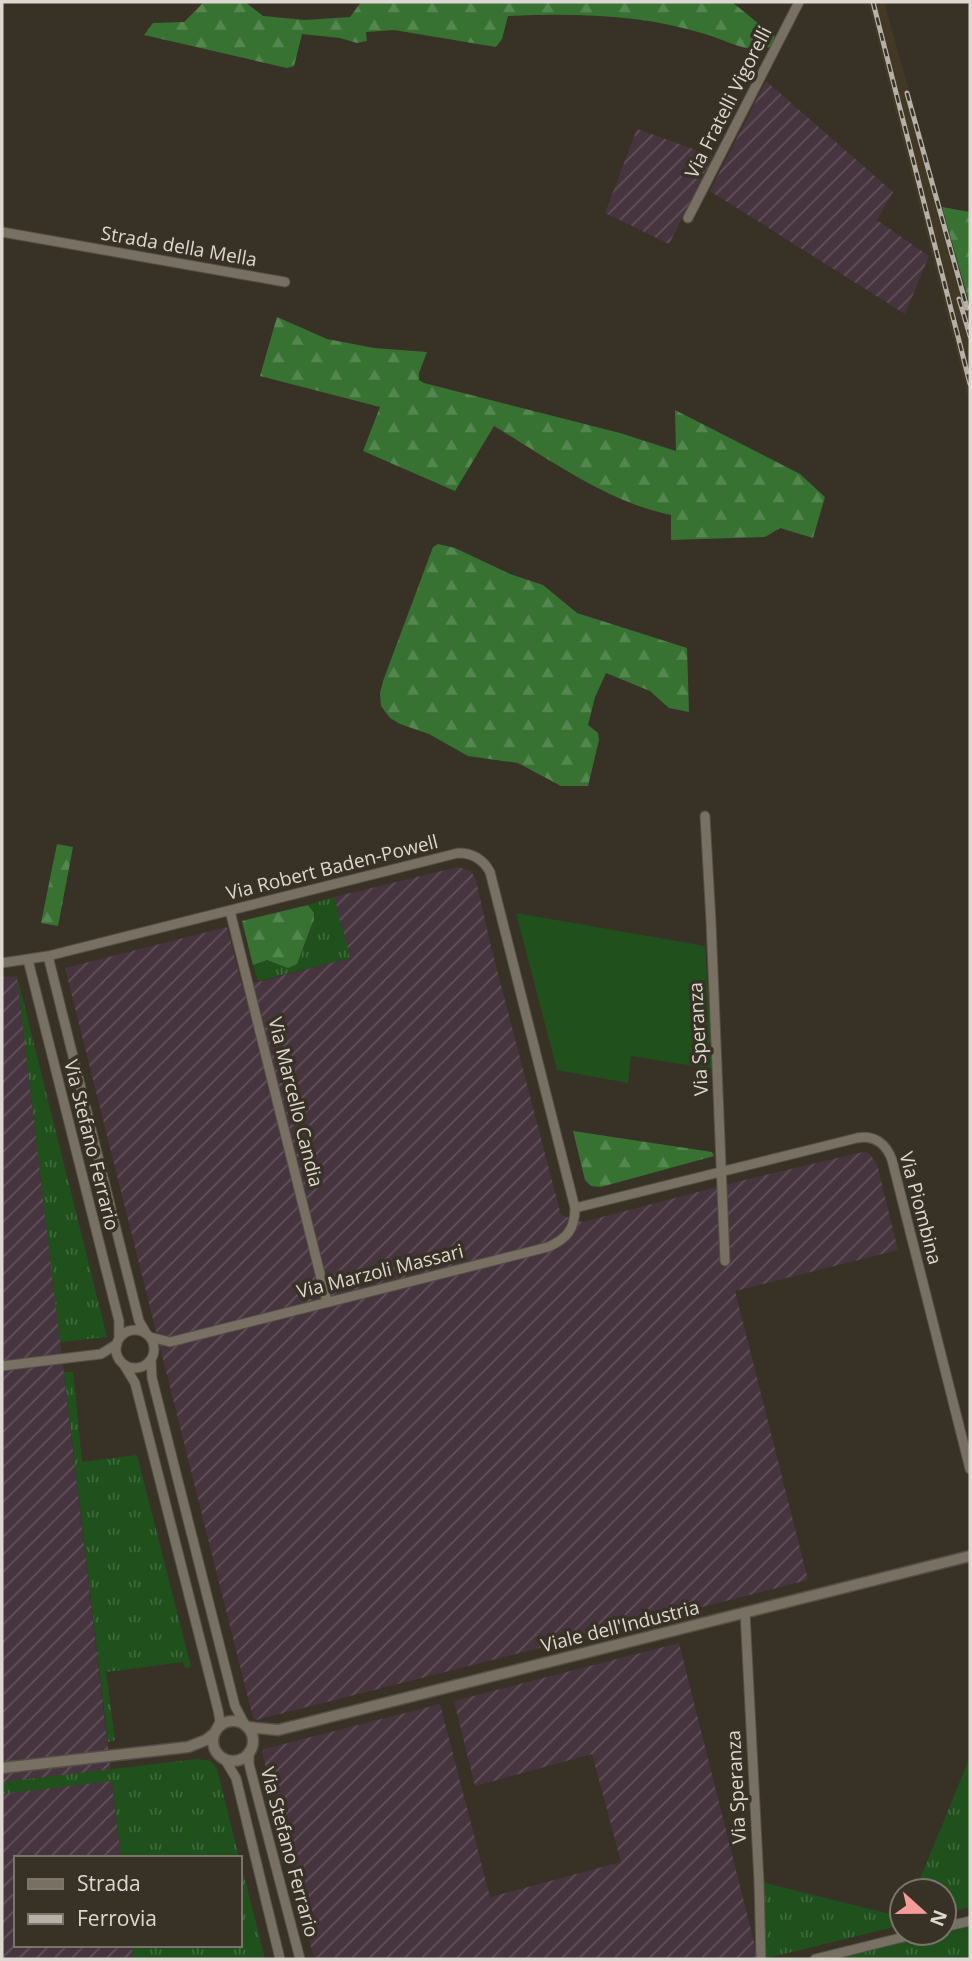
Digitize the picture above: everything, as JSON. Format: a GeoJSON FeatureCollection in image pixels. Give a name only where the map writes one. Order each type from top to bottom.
{"type":"FeatureCollection","features":[{"type":"Feature","properties":{"kind":"street","name":"Via Fratelli Vigorelli"},"geometry":{"type":"LineString","coordinates":[[688,218],[799,2]]}},
{"type":"Feature","properties":{"kind":"street","name":"Strada della Mella"},"geometry":{"type":"LineString","coordinates":[[2,232],[285,282]]}},
{"type":"Feature","properties":{"kind":"street","name":"Via Speranza"},"geometry":{"type":"LineString","coordinates":[[705,816],[725,1261]]}},
{"type":"Feature","properties":{"kind":"street","name":"Via Robert Baden-Powell"},"geometry":{"type":"LineString","coordinates":[[2,963],[48,956],[458,853],[469,854],[483,861],[489,869],[575,1209]]}},
{"type":"Feature","properties":{"kind":"street","name":"Via Marcello Candia"},"geometry":{"type":"LineString","coordinates":[[230,911],[327,1302]]}},
{"type":"Feature","properties":{"kind":"street","name":"Via Stefano Ferrario"},"geometry":{"type":"LineString","coordinates":[[48,956],[139,1321],[148,1335]]}},
{"type":"Feature","properties":{"kind":"street","name":"Via Stefano Ferrario"},"geometry":{"type":"LineString","coordinates":[[28,960],[119,1321],[118,1341]]}},
{"type":"Feature","properties":{"kind":"street","name":"Via Piombina"},"geometry":{"type":"LineString","coordinates":[[575,1209],[860,1137],[872,1138],[886,1147],[892,1160],[970,1469]]}},
{"type":"Feature","properties":{"kind":"street","name":"Via Marzoli Massari"},"geometry":{"type":"LineString","coordinates":[[152,1358],[170,1342],[548,1247],[571,1231],[575,1209]]}},
{"type":"Feature","properties":{"kind":"street"},"geometry":{"type":"LineString","coordinates":[[101,1354],[128,1331],[140,1331],[148,1335],[154,1348],[152,1378],[235,1706],[253,1737],[250,1750]]}},
{"type":"Feature","properties":{"kind":"street","name":"Via Marzoli Massari"},"geometry":{"type":"LineString","coordinates":[[148,1335],[170,1342]]}},
{"type":"Feature","properties":{"kind":"street"},"geometry":{"type":"LineString","coordinates":[[118,1341],[116,1350],[135,1383],[218,1710],[220,1721],[214,1743],[221,1756]]}},
{"type":"Feature","properties":{"kind":"street"},"geometry":{"type":"LineString","coordinates":[[2,1366],[101,1354],[130,1368],[141,1367],[152,1358]]}},
{"type":"Feature","properties":{"kind":"street","name":"Viale dell'Industria"},"geometry":{"type":"LineString","coordinates":[[278,1730],[970,1556]]}},
{"type":"Feature","properties":{"kind":"street","name":"Via Speranza"},"geometry":{"type":"LineString","coordinates":[[745,1612],[761,1959]]}},
{"type":"Feature","properties":{"kind":"street"},"geometry":{"type":"LineString","coordinates":[[2,1768],[188,1746],[206,1740],[221,1726],[232,1721],[246,1726],[278,1730]]}},
{"type":"Feature","properties":{"kind":"street"},"geometry":{"type":"LineString","coordinates":[[188,1746],[240,1759],[278,1730]]}},
{"type":"Feature","properties":{"kind":"street","name":"Via Stefano Ferrario"},"geometry":{"type":"LineString","coordinates":[[250,1750],[249,1764],[300,1959]]}},
{"type":"Feature","properties":{"kind":"street","name":"Via Stefano Ferrario"},"geometry":{"type":"LineString","coordinates":[[221,1756],[234,1774],[280,1959]]}},
{"type":"Feature","properties":{"kind":"street"},"geometry":{"type":"LineString","coordinates":[[815,1959],[888,1941]]}},
{"type":"Feature","properties":{"kind":"shaded area"},"geometry":{"type":"Polygon","coordinates":[[[868,2],[884,2],[970,306],[970,405],[868,2]]]}},
{"type":"Feature","properties":{"kind":"shaded area"},"geometry":{"type":"Polygon","coordinates":[[[766,81],[893,192],[877,220],[929,256],[905,314],[710,191],[766,81]]]}},
{"type":"Feature","properties":{"kind":"shaded area"},"geometry":{"type":"Polygon","coordinates":[[[637,129],[713,156],[669,244],[605,213],[637,129]]]}},
{"type":"Feature","properties":{"kind":"shaded area"},"geometry":{"type":"Polygon","coordinates":[[[458,867],[471,871],[476,880],[561,1215],[583,1222],[863,1152],[869,1153],[877,1164],[898,1250],[735,1291],[808,1580],[256,1720],[253,1718],[65,968],[227,927],[242,986],[350,958],[334,897],[458,867]]]}},
{"type":"Feature","properties":{"kind":"shaded area"},"geometry":{"type":"Polygon","coordinates":[[[17,976],[121,1856],[14,1856],[14,1947],[132,1947],[133,1959],[2,1959],[2,977],[17,976]]]}},
{"type":"Feature","properties":{"kind":"shaded area"},"geometry":{"type":"Polygon","coordinates":[[[679,1643],[758,1958],[314,1959],[262,1752],[264,1749],[440,1704],[490,1897],[621,1862],[592,1754],[475,1786],[454,1701],[679,1643]]]}},
{"type":"Feature","properties":{"kind":"green space"},"geometry":{"type":"Polygon","coordinates":[[[204,2],[245,2],[263,16],[305,20],[350,17],[361,2],[732,2],[775,37],[772,46],[756,49],[656,22],[607,16],[508,16],[502,39],[496,47],[394,30],[366,32],[367,41],[357,43],[340,38],[302,34],[294,66],[287,68],[144,35],[153,23],[184,22],[204,2]]]}},
{"type":"Feature","properties":{"kind":"green space"},"geometry":{"type":"Polygon","coordinates":[[[942,207],[970,212],[970,306],[967,295],[942,207]]]}},
{"type":"Feature","properties":{"kind":"green space"},"geometry":{"type":"Polygon","coordinates":[[[277,317],[327,339],[374,348],[427,352],[419,373],[419,380],[424,383],[620,433],[676,451],[675,410],[800,474],[825,497],[813,538],[780,528],[765,537],[671,540],[671,515],[647,509],[601,490],[494,426],[455,491],[363,451],[380,407],[260,376],[277,317]]]}},
{"type":"Feature","properties":{"kind":"green space"},"geometry":{"type":"Polygon","coordinates":[[[438,544],[455,548],[510,574],[543,585],[577,613],[687,648],[689,712],[669,708],[650,691],[606,673],[595,697],[588,725],[598,733],[599,740],[588,786],[561,786],[518,763],[468,756],[429,734],[390,718],[381,706],[383,681],[433,547],[438,544]]]}},
{"type":"Feature","properties":{"kind":"green space"},"geometry":{"type":"Polygon","coordinates":[[[57,844],[73,847],[58,926],[41,923],[57,844]]]}},
{"type":"Feature","properties":{"kind":"green space"},"geometry":{"type":"Polygon","coordinates":[[[334,897],[350,958],[258,981],[253,965],[262,960],[277,962],[302,953],[313,915],[308,905],[334,897]]]}},
{"type":"Feature","properties":{"kind":"green space"},"geometry":{"type":"Polygon","coordinates":[[[308,905],[314,913],[314,919],[297,964],[288,968],[267,960],[253,965],[242,921],[308,905]]]}},
{"type":"Feature","properties":{"kind":"green space"},"geometry":{"type":"Polygon","coordinates":[[[516,913],[705,946],[711,1043],[707,1046],[713,1069],[631,1056],[628,1083],[557,1070],[516,913]]]}},
{"type":"Feature","properties":{"kind":"green space"},"geometry":{"type":"Polygon","coordinates":[[[17,976],[107,1337],[60,1342],[17,976]]]}},
{"type":"Feature","properties":{"kind":"green space"},"geometry":{"type":"Polygon","coordinates":[[[573,1131],[712,1152],[714,1156],[601,1187],[591,1186],[585,1180],[573,1131]]]}},
{"type":"Feature","properties":{"kind":"green space"},"geometry":{"type":"Polygon","coordinates":[[[64,1372],[73,1372],[82,1462],[137,1455],[191,1667],[185,1668],[183,1662],[106,1672],[115,1740],[108,1742],[64,1372]]]}},
{"type":"Feature","properties":{"kind":"green space"},"geometry":{"type":"Polygon","coordinates":[[[970,1757],[970,1907],[958,1910],[958,1877],[921,1877],[970,1757]]]}},
{"type":"Feature","properties":{"kind":"green space"},"geometry":{"type":"Polygon","coordinates":[[[198,1759],[211,1761],[217,1769],[239,1856],[121,1856],[112,1781],[2,1794],[2,1782],[198,1759]]]}},
{"type":"Feature","properties":{"kind":"green space"},"geometry":{"type":"Polygon","coordinates":[[[242,1868],[265,1959],[133,1959],[132,1947],[242,1947],[242,1868]]]}},
{"type":"Feature","properties":{"kind":"green space"},"geometry":{"type":"Polygon","coordinates":[[[761,1882],[888,1914],[888,1928],[763,1959],[761,1882]]]}},
{"type":"Feature","properties":{"kind":"green space"},"geometry":{"type":"Polygon","coordinates":[[[970,1925],[970,1959],[836,1959],[888,1946],[958,1947],[958,1928],[970,1925]]]}},
{"type":"Feature","properties":{"kind":"railway"},"geometry":{"type":"LineString","coordinates":[[873,2],[970,384]]}},
{"type":"Feature","properties":{"kind":"railway"},"geometry":{"type":"LineString","coordinates":[[907,93],[967,308]]}},
{"type":"Feature","properties":{"kind":"railway"},"geometry":{"type":"LineString","coordinates":[[959,299],[970,336]]}}]}
